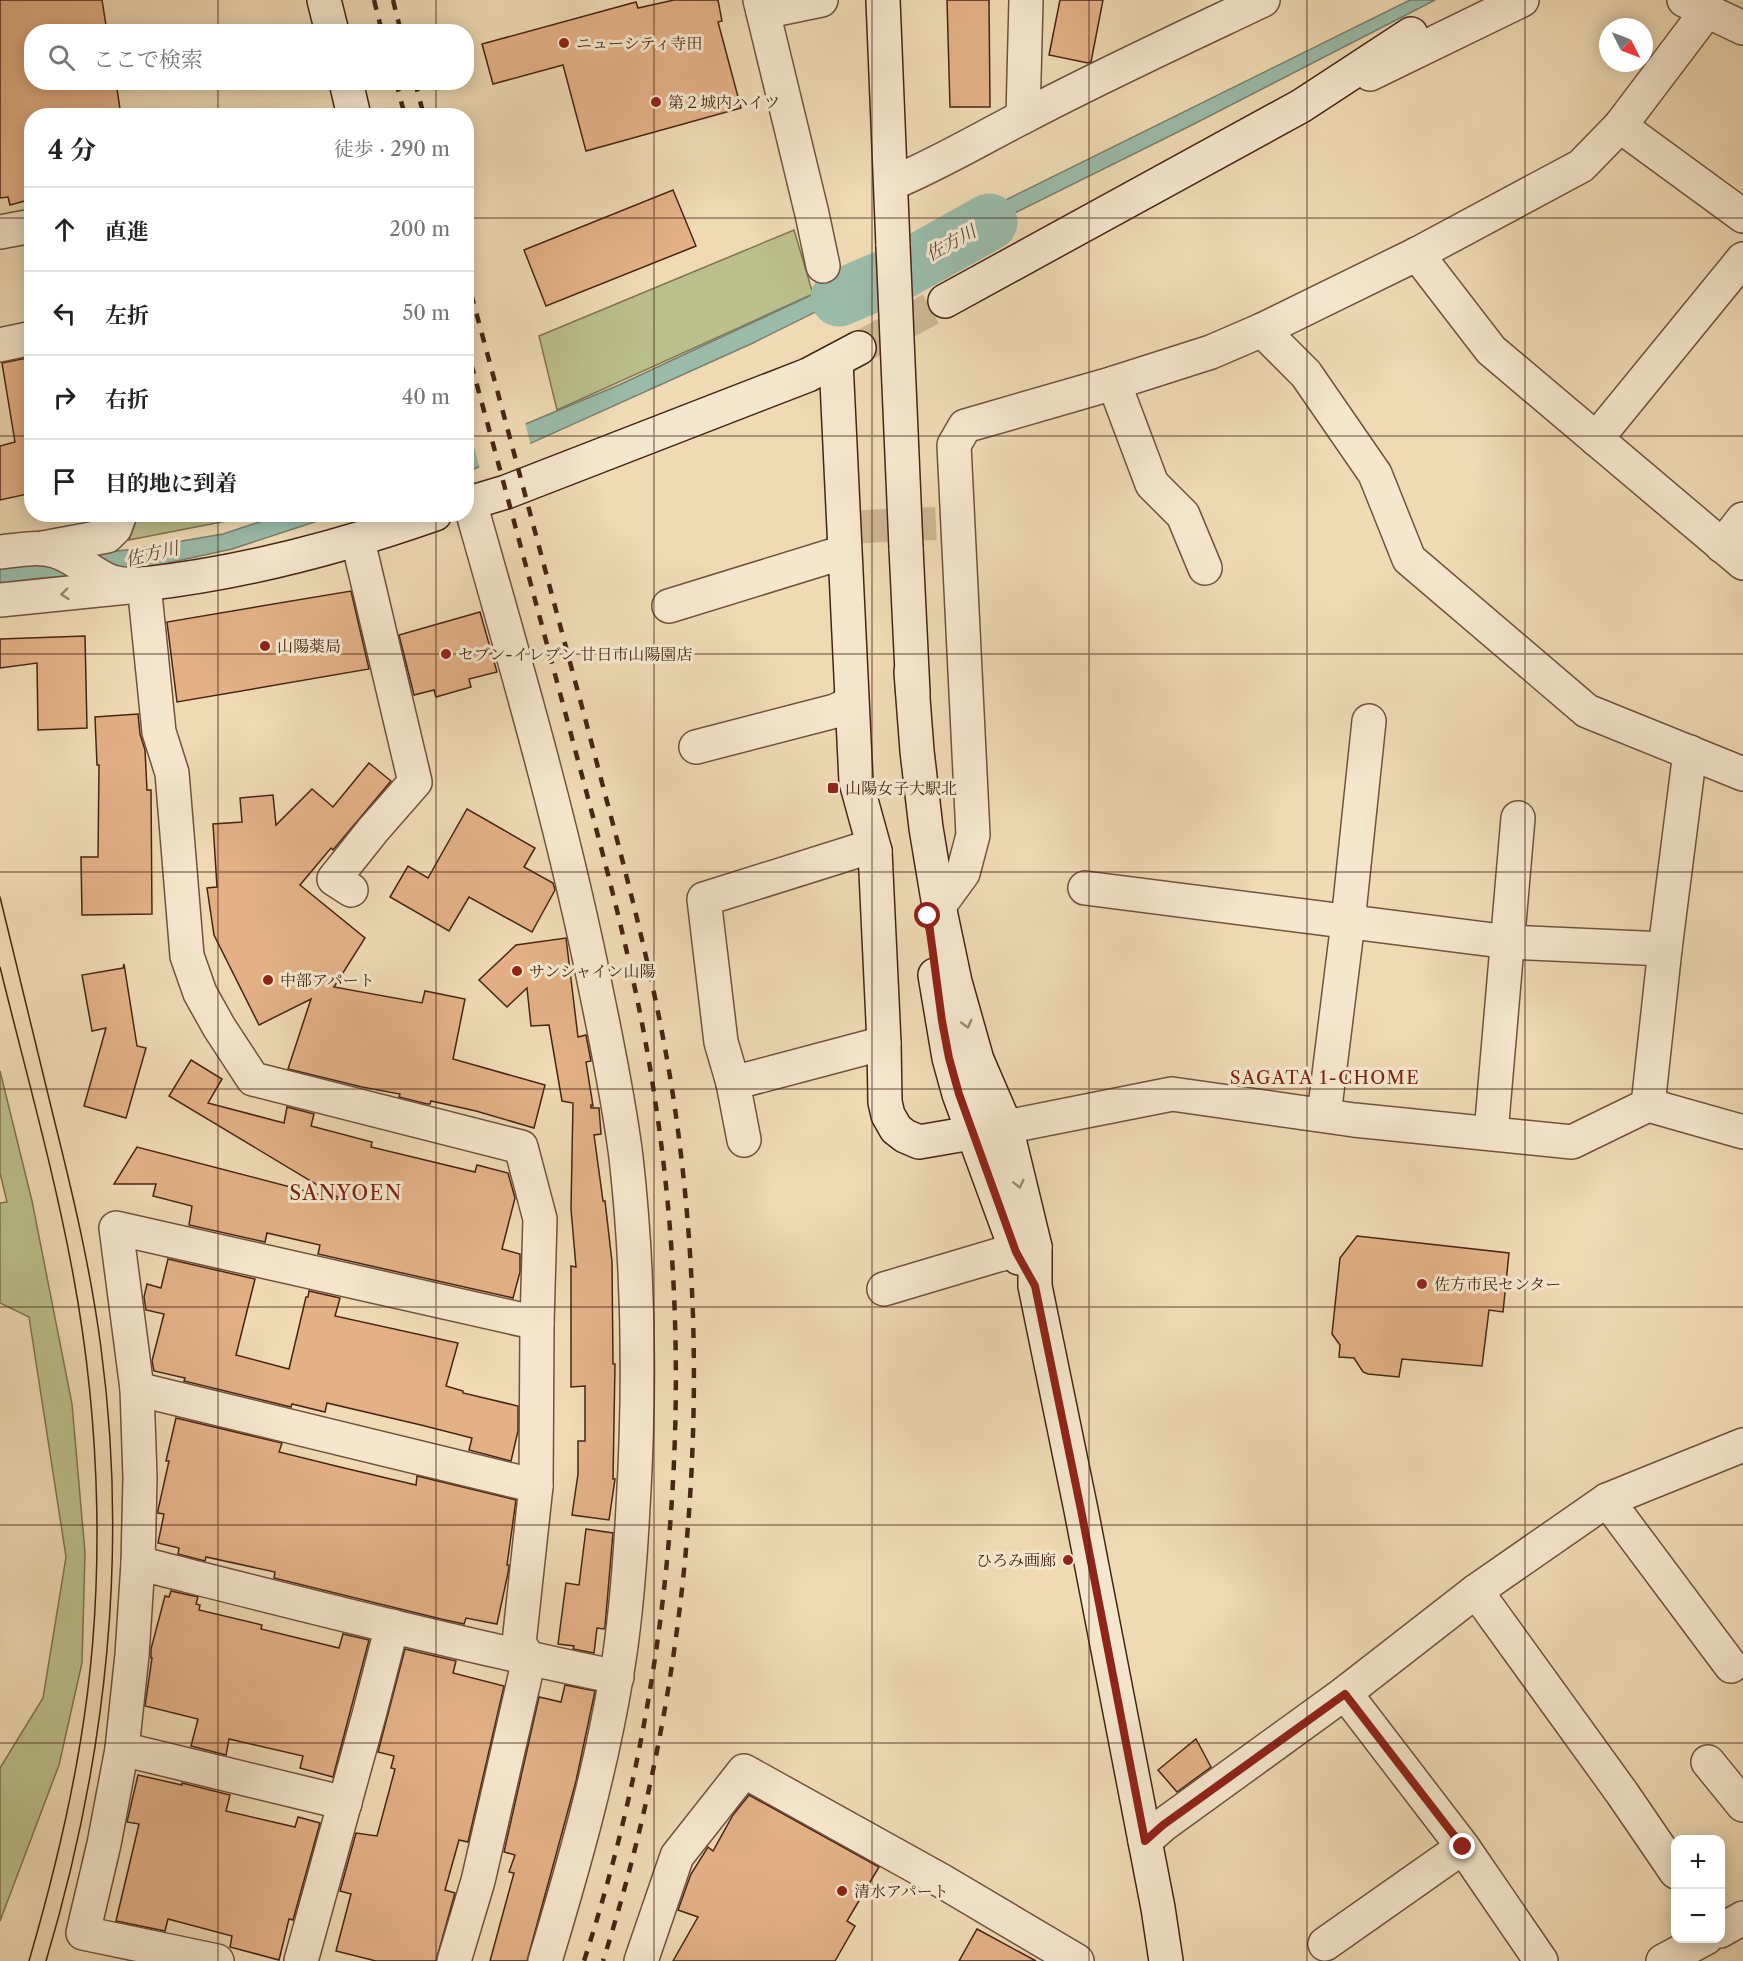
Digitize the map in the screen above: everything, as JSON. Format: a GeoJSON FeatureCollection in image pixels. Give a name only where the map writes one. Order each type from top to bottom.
{"type":"FeatureCollection","features":[{"type":"Feature","properties":{"kind":"street"},"geometry":{"type":"LineString","coordinates":[[324,0],[330,24]]}},
{"type":"Feature","properties":{"kind":"street"},"geometry":{"type":"LineString","coordinates":[[821,0],[761,6],[823,266]]}},
{"type":"Feature","properties":{"kind":"street"},"geometry":{"type":"LineString","coordinates":[[883,0],[911,672],[932,950],[949,1058],[959,1094],[1025,1249]]}},
{"type":"Feature","properties":{"kind":"street"},"geometry":{"type":"LineString","coordinates":[[893,246],[902,0]]}},
{"type":"Feature","properties":{"kind":"street"},"geometry":{"type":"LineString","coordinates":[[1023,117],[1026,0]]}},
{"type":"Feature","properties":{"kind":"street"},"geometry":{"type":"LineString","coordinates":[[895,182],[930,167],[1137,59],[1263,0]]}},
{"type":"Feature","properties":{"kind":"street"},"geometry":{"type":"LineString","coordinates":[[1283,116],[1411,34],[1478,0]]}},
{"type":"Feature","properties":{"kind":"street"},"geometry":{"type":"LineString","coordinates":[[945,301],[1283,116],[1522,0]]}},
{"type":"Feature","properties":{"kind":"street"},"geometry":{"type":"LineString","coordinates":[[939,906],[963,873],[973,835],[951,523],[954,445],[965,426],[1211,352],[1262,330],[1417,254],[1581,166],[1620,126],[1695,5],[1743,28]]}},
{"type":"Feature","properties":{"kind":"street"},"geometry":{"type":"LineString","coordinates":[[348,90],[352,108]]}},
{"type":"Feature","properties":{"kind":"street"},"geometry":{"type":"LineString","coordinates":[[1620,126],[1743,216]]}},
{"type":"Feature","properties":{"kind":"street"},"geometry":{"type":"LineString","coordinates":[[0,232],[24,228]]}},
{"type":"Feature","properties":{"kind":"street"},"geometry":{"type":"LineString","coordinates":[[1417,254],[1491,350],[1733,555],[1743,519]]}},
{"type":"Feature","properties":{"kind":"street"},"geometry":{"type":"LineString","coordinates":[[1596,439],[1743,259]]}},
{"type":"Feature","properties":{"kind":"street"},"geometry":{"type":"LineString","coordinates":[[1262,330],[1306,374],[1375,474],[1409,559],[1587,711],[1743,774]]}},
{"type":"Feature","properties":{"kind":"street"},"geometry":{"type":"LineString","coordinates":[[0,345],[24,340]]}},
{"type":"Feature","properties":{"kind":"street"},"geometry":{"type":"LineString","coordinates":[[474,499],[506,492],[789,382],[847,355],[847,536],[851,703],[856,782],[875,851],[885,1102],[888,1115],[896,1130],[905,1136],[919,1142],[1172,1094],[1354,1120],[1572,1142],[1648,1105],[1743,1132]]}},
{"type":"Feature","properties":{"kind":"street"},"geometry":{"type":"LineString","coordinates":[[1114,383],[1152,484],[1183,515],[1205,568]]}},
{"type":"Feature","properties":{"kind":"street"},"geometry":{"type":"LineString","coordinates":[[474,521],[512,651],[580,912],[610,1059],[625,1154],[634,1251],[638,1422],[630,1556],[617,1677],[574,1863],[545,1961]]}},
{"type":"Feature","properties":{"kind":"street"},"geometry":{"type":"LineString","coordinates":[[0,552],[50,550],[107,536],[117,522]]}},
{"type":"Feature","properties":{"kind":"street"},"geometry":{"type":"LineString","coordinates":[[0,600],[144,584],[231,571],[358,541],[412,522]]}},
{"type":"Feature","properties":{"kind":"street"},"geometry":{"type":"LineString","coordinates":[[669,606],[847,536]]}},
{"type":"Feature","properties":{"kind":"street"},"geometry":{"type":"LineString","coordinates":[[351,890],[334,879],[415,782],[358,541]]}},
{"type":"Feature","properties":{"kind":"street"},"geometry":{"type":"LineString","coordinates":[[50,550],[112,581],[128,585],[144,584]]}},
{"type":"Feature","properties":{"kind":"street"},"geometry":{"type":"LineString","coordinates":[[144,584],[159,732],[172,772],[187,956],[200,993],[219,1027],[254,1079],[521,1147],[540,1219],[536,1486],[519,1643],[529,1659],[478,1881],[454,1961]]}},
{"type":"Feature","properties":{"kind":"street"},"geometry":{"type":"LineString","coordinates":[[911,672],[917,751],[939,906],[977,1060],[1005,1127],[1025,1249],[1035,1286],[1079,1500],[1166,1961]]}},
{"type":"Feature","properties":{"kind":"street"},"geometry":{"type":"LineString","coordinates":[[696,747],[836,711],[851,703]]}},
{"type":"Feature","properties":{"kind":"street"},"geometry":{"type":"LineString","coordinates":[[1324,1115],[1348,922],[1369,721]]}},
{"type":"Feature","properties":{"kind":"street"},"geometry":{"type":"LineString","coordinates":[[1648,1105],[1690,753]]}},
{"type":"Feature","properties":{"kind":"street"},"geometry":{"type":"LineString","coordinates":[[1491,1133],[1518,818]]}},
{"type":"Feature","properties":{"kind":"street"},"geometry":{"type":"LineString","coordinates":[[744,1140],[720,1031],[704,899],[863,849],[875,851]]}},
{"type":"Feature","properties":{"kind":"street"},"geometry":{"type":"LineString","coordinates":[[1085,888],[1509,942],[1665,949]]}},
{"type":"Feature","properties":{"kind":"street"},"geometry":{"type":"LineString","coordinates":[[733,1083],[884,1043]]}},
{"type":"Feature","properties":{"kind":"street"},"geometry":{"type":"LineString","coordinates":[[217,1961],[82,1933],[104,1844],[122,1749],[132,1655],[138,1563],[140,1478],[137,1389],[116,1228],[537,1323]]}},
{"type":"Feature","properties":{"kind":"street"},"geometry":{"type":"LineString","coordinates":[[884,1289],[1025,1249]]}},
{"type":"Feature","properties":{"kind":"street"},"geometry":{"type":"LineString","coordinates":[[137,1389],[536,1486]]}},
{"type":"Feature","properties":{"kind":"street"},"geometry":{"type":"LineString","coordinates":[[1145,1841],[1163,1825],[1345,1694],[1476,1591],[1607,1500],[1743,1445]]}},
{"type":"Feature","properties":{"kind":"street"},"geometry":{"type":"LineString","coordinates":[[1607,1500],[1731,1666]]}},
{"type":"Feature","properties":{"kind":"street"},"geometry":{"type":"LineString","coordinates":[[138,1563],[529,1659],[617,1677]]}},
{"type":"Feature","properties":{"kind":"street"},"geometry":{"type":"LineString","coordinates":[[1476,1591],[1671,1865]]}},
{"type":"Feature","properties":{"kind":"street"},"geometry":{"type":"LineString","coordinates":[[301,1961],[392,1626]]}},
{"type":"Feature","properties":{"kind":"street"},"geometry":{"type":"LineString","coordinates":[[1345,1694],[1463,1847],[1541,1961]]}},
{"type":"Feature","properties":{"kind":"street"},"geometry":{"type":"LineString","coordinates":[[122,1749],[345,1803]]}},
{"type":"Feature","properties":{"kind":"street"},"geometry":{"type":"LineString","coordinates":[[1708,1762],[1743,1805]]}},
{"type":"Feature","properties":{"kind":"street"},"geometry":{"type":"LineString","coordinates":[[641,1961],[677,1856],[744,1771],[933,1875],[1077,1961]]}},
{"type":"Feature","properties":{"kind":"street"},"geometry":{"type":"LineString","coordinates":[[1325,1944],[1463,1847]]}},
{"type":"Feature","properties":{"kind":"street"},"geometry":{"type":"LineString","coordinates":[[1725,1927],[1743,1918]]}},
{"type":"Feature","properties":{"kind":"street"},"geometry":{"type":"LineString","coordinates":[[1663,1961],[1697,1943]]}},
{"type":"Feature","properties":{"kind":"green space"},"geometry":{"type":"Polygon","coordinates":[[[794,230],[813,294],[557,410],[539,336],[794,230]]]}},
{"type":"Feature","properties":{"kind":"green space"},"geometry":{"type":"Polygon","coordinates":[[[135,522],[221,522],[129,540],[135,522]]]}},
{"type":"Feature","properties":{"kind":"green space"},"geometry":{"type":"Polygon","coordinates":[[[0,1071],[32,1201],[72,1404],[85,1553],[82,1663],[59,1765],[0,1921],[0,1768],[43,1698],[66,1557],[29,1317],[0,1303],[0,1203],[7,1202],[0,1173],[0,1071]]]}},
{"type":"Feature","properties":{"kind":"water"},"geometry":{"type":"Polygon","coordinates":[[[1410,0],[1435,0],[1194,124],[753,343],[474,469],[474,446],[619,385],[852,276],[1410,0]]]}},
{"type":"Feature","properties":{"kind":"water"},"geometry":{"type":"Polygon","coordinates":[[[259,522],[315,522],[232,549],[131,571],[0,583],[0,564],[135,549],[223,534],[259,522]]]}},
{"type":"Feature","properties":{"kind":"pier"},"geometry":{"type":"Polygon","coordinates":[[[926,236],[927,260],[862,293],[861,268],[926,236]]]}},
{"type":"Feature","properties":{"kind":"pier"},"geometry":{"type":"Polygon","coordinates":[[[525,422],[531,447],[480,470],[474,443],[525,422]]]}},
{"type":"Feature","properties":{"kind":"building"},"geometry":{"type":"Polygon","coordinates":[[[0,0],[102,0],[106,24],[24,24],[24,90],[117,90],[120,108],[24,108],[24,201],[10,205],[8,197],[0,198],[0,0]]]}},
{"type":"Feature","properties":{"kind":"building"},"geometry":{"type":"Polygon","coordinates":[[[674,0],[718,0],[722,21],[718,22],[741,108],[586,151],[563,65],[493,84],[482,44],[636,2],[638,8],[674,0]]]}},
{"type":"Feature","properties":{"kind":"building"},"geometry":{"type":"Polygon","coordinates":[[[947,0],[989,0],[990,107],[950,107],[947,0]]]}},
{"type":"Feature","properties":{"kind":"building"},"geometry":{"type":"Polygon","coordinates":[[[1060,0],[1103,0],[1091,62],[1049,55],[1060,0]]]}},
{"type":"Feature","properties":{"kind":"building"},"geometry":{"type":"Polygon","coordinates":[[[673,190],[696,246],[546,306],[524,250],[673,190]]]}},
{"type":"Feature","properties":{"kind":"building"},"geometry":{"type":"Polygon","coordinates":[[[24,359],[24,495],[0,500],[0,446],[15,442],[2,363],[24,359]]]}},
{"type":"Feature","properties":{"kind":"building","name":"山陽薬局"},"geometry":{"type":"Polygon","coordinates":[[[351,591],[369,669],[177,702],[167,622],[351,591]]]}},
{"type":"Feature","properties":{"kind":"building","name":"セブン-イレブン 廿日市山陽園店"},"geometry":{"type":"Polygon","coordinates":[[[480,612],[497,672],[469,679],[471,687],[436,697],[434,690],[414,695],[399,635],[480,612]]]}},
{"type":"Feature","properties":{"kind":"building"},"geometry":{"type":"Polygon","coordinates":[[[85,636],[87,728],[38,730],[37,663],[0,668],[0,639],[85,636]]]}},
{"type":"Feature","properties":{"kind":"building"},"geometry":{"type":"Polygon","coordinates":[[[138,714],[140,734],[145,750],[147,790],[151,790],[152,914],[82,915],[81,857],[98,857],[99,765],[97,765],[95,717],[138,714]]]}},
{"type":"Feature","properties":{"kind":"building"},"geometry":{"type":"Polygon","coordinates":[[[369,763],[391,781],[300,885],[365,938],[334,987],[422,1003],[425,991],[465,999],[453,1059],[545,1085],[534,1128],[476,1111],[431,1101],[427,1104],[399,1097],[400,1094],[288,1069],[311,999],[259,1025],[214,935],[207,888],[217,887],[213,824],[242,822],[240,798],[273,795],[276,825],[312,789],[333,807],[369,763]]]}},
{"type":"Feature","properties":{"kind":"building"},"geometry":{"type":"Polygon","coordinates":[[[467,809],[535,848],[524,867],[553,883],[555,890],[532,932],[469,897],[449,931],[390,897],[408,866],[428,878],[467,809]]]}},
{"type":"Feature","properties":{"kind":"building"},"geometry":{"type":"Polygon","coordinates":[[[566,938],[578,1037],[586,1035],[591,1061],[586,1062],[593,1106],[591,1105],[591,1108],[599,1108],[601,1134],[594,1135],[612,1262],[613,1364],[615,1364],[613,1479],[615,1479],[609,1520],[572,1515],[578,1474],[578,1441],[585,1441],[585,1386],[571,1387],[571,1266],[576,1267],[571,1209],[573,1103],[562,1101],[549,1025],[531,1026],[527,988],[507,1007],[479,980],[516,945],[566,938]]]}},
{"type":"Feature","properties":{"kind":"building"},"geometry":{"type":"Polygon","coordinates":[[[124,964],[137,1046],[146,1048],[126,1118],[84,1106],[106,1028],[92,1031],[82,975],[123,968],[124,964]]]}},
{"type":"Feature","properties":{"kind":"building"},"geometry":{"type":"Polygon","coordinates":[[[191,1060],[222,1079],[208,1103],[284,1123],[287,1107],[314,1114],[311,1126],[372,1142],[371,1147],[475,1172],[477,1165],[508,1173],[515,1198],[502,1249],[520,1254],[520,1272],[513,1298],[318,1254],[320,1245],[267,1233],[265,1242],[189,1225],[192,1206],[153,1196],[156,1184],[114,1184],[137,1147],[344,1201],[169,1096],[191,1060]]]}},
{"type":"Feature","properties":{"kind":"building","name":"佐方市民センター"},"geometry":{"type":"Polygon","coordinates":[[[1357,1236],[1509,1253],[1503,1312],[1489,1310],[1482,1366],[1402,1359],[1399,1377],[1368,1374],[1363,1372],[1354,1358],[1339,1357],[1340,1345],[1332,1334],[1340,1258],[1357,1236]]]}},
{"type":"Feature","properties":{"kind":"building"},"geometry":{"type":"Polygon","coordinates":[[[168,1259],[255,1279],[236,1355],[289,1369],[309,1291],[340,1298],[335,1316],[458,1343],[446,1386],[463,1391],[463,1393],[518,1406],[518,1431],[511,1461],[469,1450],[472,1438],[421,1425],[327,1403],[325,1412],[292,1404],[291,1407],[184,1381],[185,1378],[154,1371],[152,1361],[164,1314],[146,1310],[144,1297],[147,1284],[161,1288],[168,1259]]]}},
{"type":"Feature","properties":{"kind":"building"},"geometry":{"type":"Polygon","coordinates":[[[176,1418],[282,1443],[279,1452],[340,1467],[416,1485],[417,1476],[516,1500],[507,1565],[509,1565],[508,1573],[497,1624],[466,1618],[464,1624],[441,1619],[274,1578],[275,1572],[206,1557],[205,1561],[178,1554],[179,1548],[158,1543],[164,1514],[158,1513],[158,1510],[176,1418]]]}},
{"type":"Feature","properties":{"kind":"building"},"geometry":{"type":"Polygon","coordinates":[[[586,1529],[613,1533],[605,1626],[604,1629],[597,1628],[594,1653],[573,1649],[574,1646],[558,1644],[566,1583],[579,1585],[586,1529]]]}},
{"type":"Feature","properties":{"kind":"building"},"geometry":{"type":"Polygon","coordinates":[[[171,1591],[198,1597],[196,1604],[200,1605],[199,1610],[262,1625],[261,1629],[339,1648],[343,1634],[369,1640],[333,1777],[300,1768],[303,1756],[229,1739],[226,1755],[191,1746],[198,1719],[145,1706],[152,1658],[151,1649],[165,1596],[169,1597],[171,1591]]]}},
{"type":"Feature","properties":{"kind":"building"},"geometry":{"type":"Polygon","coordinates":[[[405,1649],[456,1661],[453,1673],[504,1686],[468,1842],[459,1840],[445,1890],[455,1893],[436,1961],[376,1961],[336,1951],[351,1894],[340,1891],[356,1833],[377,1836],[395,1769],[391,1768],[394,1756],[378,1752],[405,1649]]]}},
{"type":"Feature","properties":{"kind":"building"},"geometry":{"type":"Polygon","coordinates":[[[565,1685],[595,1691],[576,1781],[557,1851],[527,1961],[490,1961],[514,1873],[509,1872],[515,1855],[504,1852],[539,1697],[561,1702],[565,1685]]]}},
{"type":"Feature","properties":{"kind":"building"},"geometry":{"type":"Polygon","coordinates":[[[1196,1739],[1211,1767],[1177,1792],[1158,1770],[1196,1739]]]}},
{"type":"Feature","properties":{"kind":"building"},"geometry":{"type":"Polygon","coordinates":[[[138,1775],[230,1795],[226,1811],[295,1827],[298,1817],[320,1823],[293,1920],[289,1919],[279,1960],[230,1947],[232,1936],[168,1919],[165,1931],[116,1921],[139,1824],[127,1822],[138,1775]]]}},
{"type":"Feature","properties":{"kind":"building"},"geometry":{"type":"Polygon","coordinates":[[[749,1795],[879,1867],[847,1921],[855,1926],[835,1961],[673,1961],[698,1917],[678,1910],[691,1874],[708,1847],[713,1851],[733,1815],[749,1795]]]}},
{"type":"Feature","properties":{"kind":"building"},"geometry":{"type":"Polygon","coordinates":[[[977,1929],[1036,1961],[959,1961],[977,1929]]]}},
{"type":"Feature","properties":{"kind":"waterway","name":"佐方川"},"geometry":{"type":"LineString","coordinates":[[839,298],[898,273],[989,222]]}},
{"type":"Feature","properties":{"kind":"tunnel"},"geometry":{"type":"LineString","coordinates":[[859,348],[945,301]]}},
{"type":"Feature","properties":{"kind":"tunnel"},"geometry":{"type":"LineString","coordinates":[[854,527],[945,523]]}},
{"type":"Feature","properties":{"kind":"tram line"},"geometry":{"type":"LineString","coordinates":[[0,897],[68,1176],[92,1290],[109,1426],[113,1504],[112,1581],[97,1734],[84,1810],[67,1886],[46,1961]]}},
{"type":"Feature","properties":{"kind":"tram line"},"geometry":{"type":"LineString","coordinates":[[0,967],[48,1158],[73,1274],[90,1390],[97,1508],[94,1627],[80,1744],[58,1853],[29,1961]]}},
{"type":"Feature","properties":{"kind":"railway"},"geometry":{"type":"LineString","coordinates":[[374,0],[380,24]]}},
{"type":"Feature","properties":{"kind":"railway"},"geometry":{"type":"LineString","coordinates":[[393,0],[399,24]]}},
{"type":"Feature","properties":{"kind":"railway"},"geometry":{"type":"LineString","coordinates":[[398,90],[403,108]]}},
{"type":"Feature","properties":{"kind":"railway"},"geometry":{"type":"LineString","coordinates":[[417,90],[422,108]]}},
{"type":"Feature","properties":{"kind":"railway"},"geometry":{"type":"LineString","coordinates":[[474,305],[585,718],[644,949],[672,1089],[686,1198],[693,1308],[693,1419],[688,1529],[676,1639],[658,1747],[633,1855],[603,1961]]}},
{"type":"Feature","properties":{"kind":"railway"},"geometry":{"type":"LineString","coordinates":[[474,375],[618,914],[647,1048],[668,1202],[675,1311],[675,1421],[670,1531],[658,1640],[639,1749],[615,1856],[584,1961]]}},
{"type":"Feature","properties":{"kind":"place","name":"ニューシティ寺田"},"geometry":{"type":"Point","coordinates":[564,43]}},
{"type":"Feature","properties":{"kind":"place","name":"第２城内ハイツ"},"geometry":{"type":"Point","coordinates":[656,102]}},
{"type":"Feature","properties":{"kind":"place","name":"山陽薬局"},"geometry":{"type":"Point","coordinates":[265,646]}},
{"type":"Feature","properties":{"kind":"place","name":"セブン-イレブン 廿日市山陽園店"},"geometry":{"type":"Point","coordinates":[446,654]}},
{"type":"Feature","properties":{"kind":"place","name":"山陽女子大駅北"},"geometry":{"type":"Point","coordinates":[833,788]}},
{"type":"Feature","properties":{"kind":"place","name":"サンシャイン山陽"},"geometry":{"type":"Point","coordinates":[517,971]}},
{"type":"Feature","properties":{"kind":"place","name":"中部アパート"},"geometry":{"type":"Point","coordinates":[268,980]}},
{"type":"Feature","properties":{"kind":"place","name":"佐方市民センター"},"geometry":{"type":"Point","coordinates":[1422,1284]}},
{"type":"Feature","properties":{"kind":"place","name":"ひろみ画廊"},"geometry":{"type":"Point","coordinates":[1068,1560]}},
{"type":"Feature","properties":{"kind":"place","name":"清水アパート"},"geometry":{"type":"Point","coordinates":[842,1891]}},
{"type":"Feature","properties":{"kind":"district","name":"SAGATA 1-CHOME"},"geometry":{"type":"Point","coordinates":[1325,1078]}},
{"type":"Feature","properties":{"kind":"district","name":"SANYOEN"},"geometry":{"type":"Point","coordinates":[346,1193]}},
{"type":"Feature","properties":{"kind":"route"},"geometry":{"type":"LineString","coordinates":[[928,916],[942,1021],[959,1094],[1016,1252],[1035,1286],[1145,1841],[1163,1825],[1345,1694],[1463,1847]]}}]}
